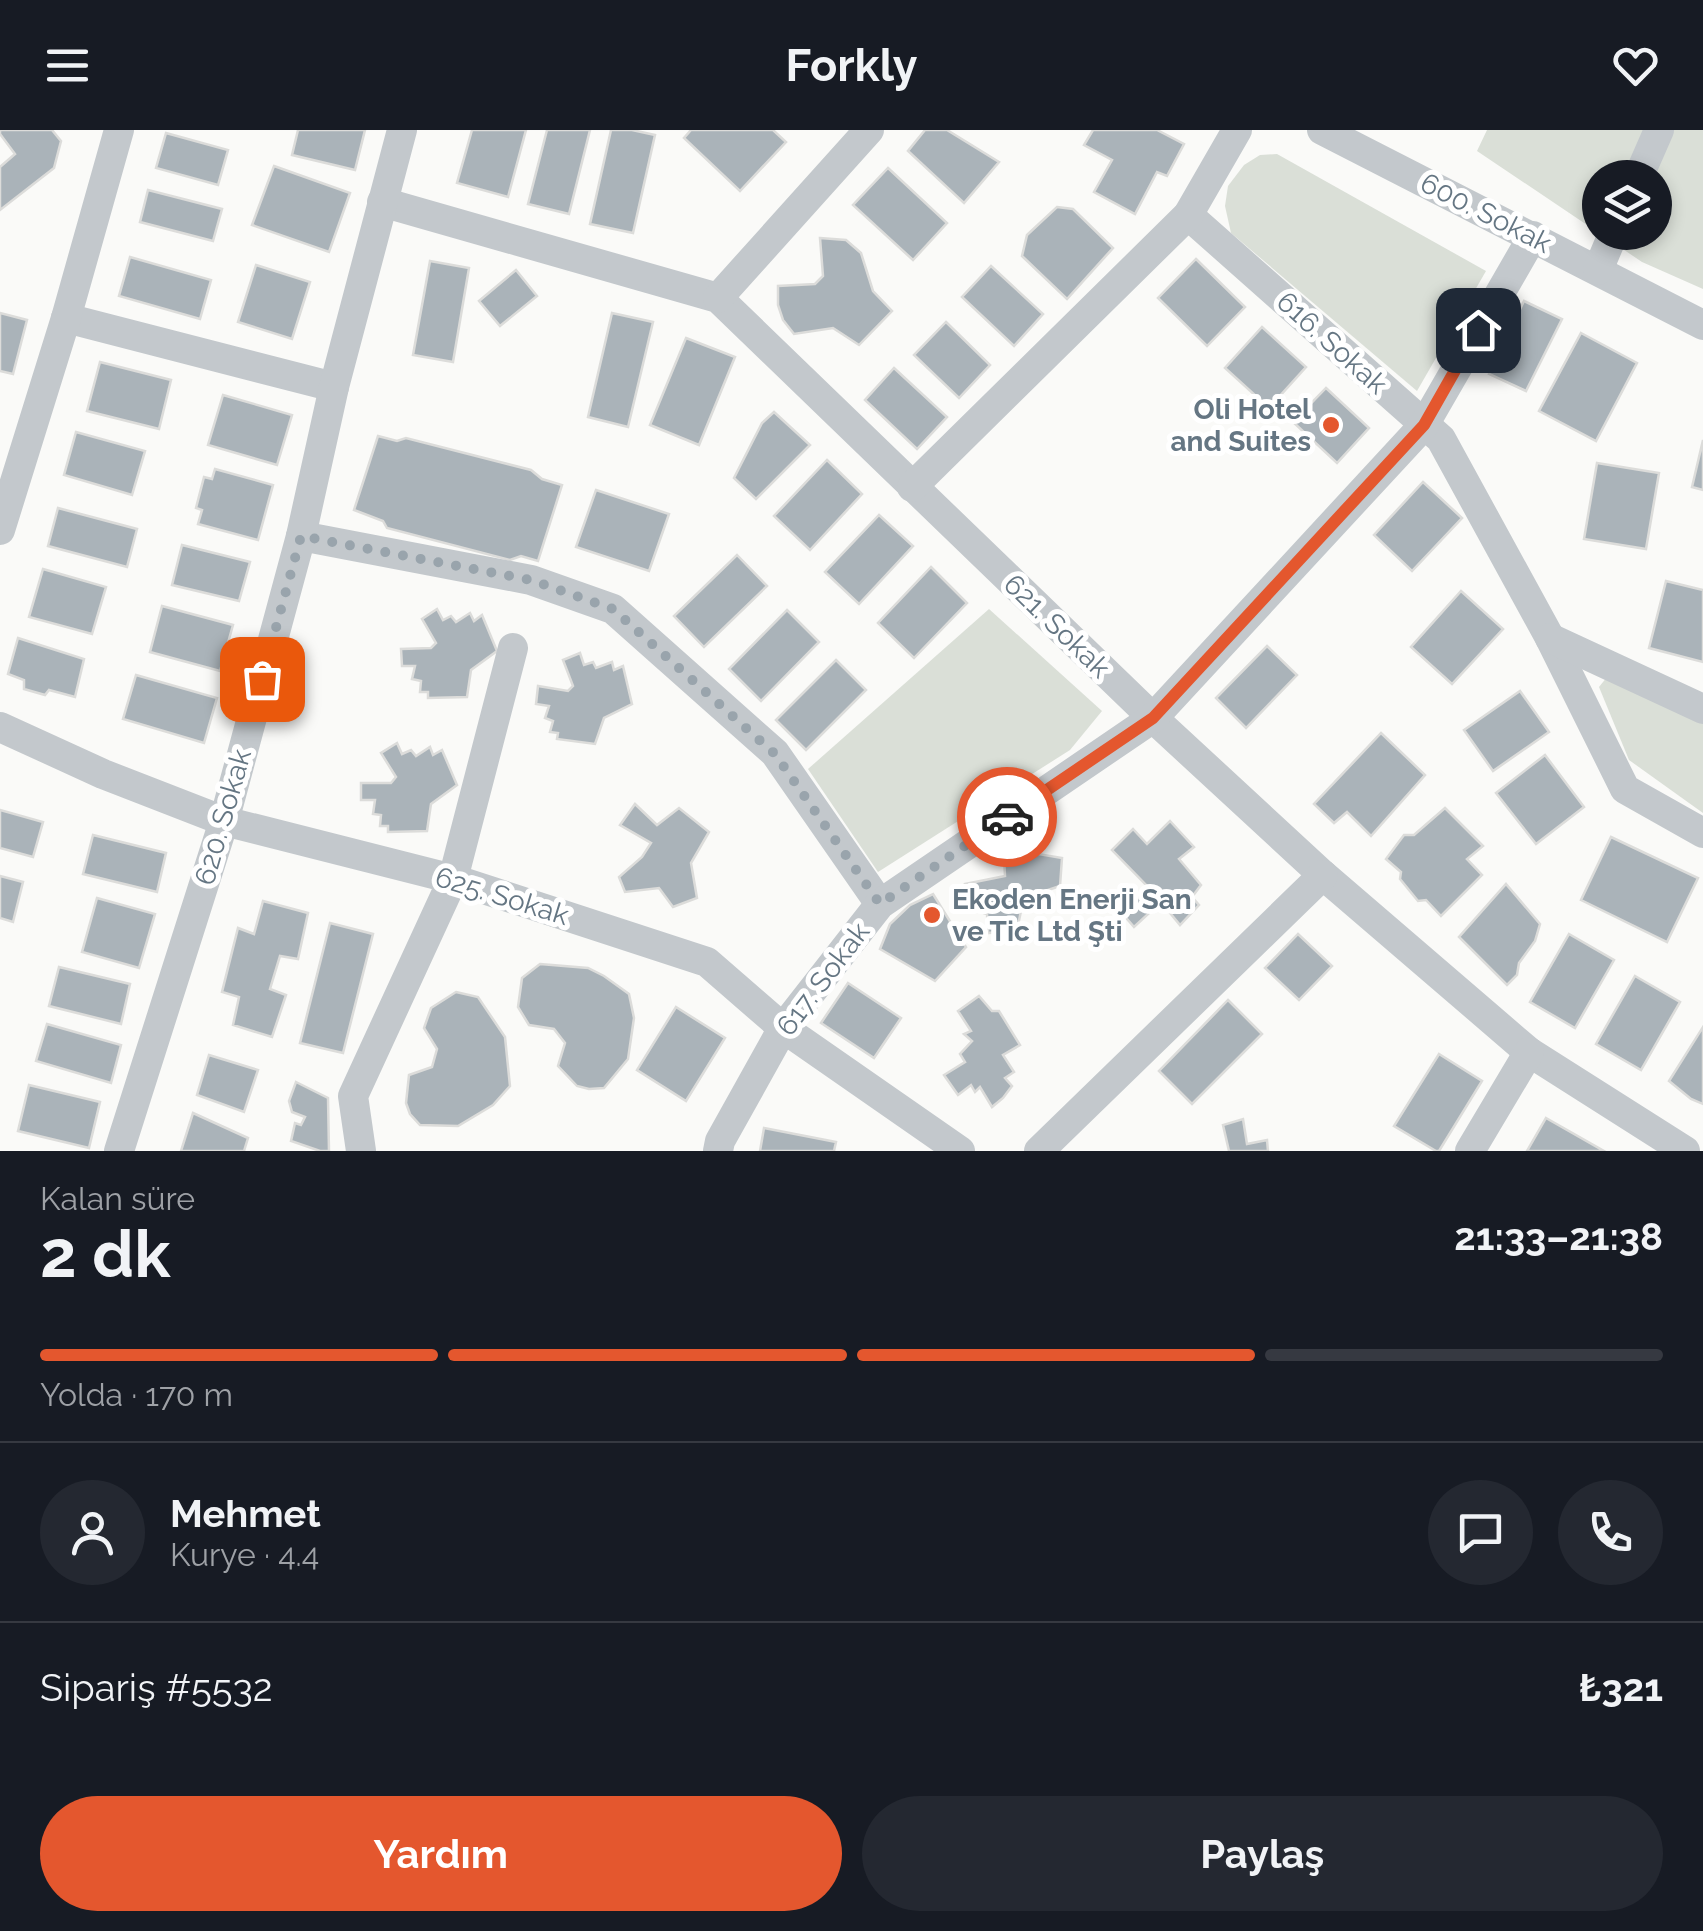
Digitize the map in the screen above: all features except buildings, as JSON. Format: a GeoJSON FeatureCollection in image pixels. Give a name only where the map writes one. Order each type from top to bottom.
{"type":"FeatureCollection","features":[{"type":"Feature","properties":{"kind":"street"},"geometry":{"type":"LineString","coordinates":[[0,530],[119,130]]}},
{"type":"Feature","properties":{"kind":"street","name":"620. Sokak"},"geometry":{"type":"LineString","coordinates":[[119,1151],[224,821],[301,536],[334,387],[402,130]]}},
{"type":"Feature","properties":{"kind":"street"},"geometry":{"type":"LineString","coordinates":[[718,298],[869,130]]}},
{"type":"Feature","properties":{"kind":"street"},"geometry":{"type":"LineString","coordinates":[[912,487],[1188,214],[1237,130]]}},
{"type":"Feature","properties":{"kind":"street","name":"600. Sokak"},"geometry":{"type":"LineString","coordinates":[[1322,130],[1703,325]]}},
{"type":"Feature","properties":{"kind":"street"},"geometry":{"type":"LineString","coordinates":[[1646,160],[1659,130]]}},
{"type":"Feature","properties":{"kind":"street","name":"621. Sokak"},"geometry":{"type":"LineString","coordinates":[[382,202],[718,298],[1153,718],[1323,875],[1529,1052],[1685,1151]]}},
{"type":"Feature","properties":{"kind":"street","name":"616. Sokak"},"geometry":{"type":"LineString","coordinates":[[1188,214],[1441,439],[1550,638],[1625,788],[1703,833]]}},
{"type":"Feature","properties":{"kind":"street","name":"617. Sokak"},"geometry":{"type":"LineString","coordinates":[[718,1151],[783,1028],[880,904],[1153,718],[1424,425],[1533,236]]}},
{"type":"Feature","properties":{"kind":"street"},"geometry":{"type":"LineString","coordinates":[[1598,270],[1606,250]]}},
{"type":"Feature","properties":{"kind":"street"},"geometry":{"type":"LineString","coordinates":[[66,318],[334,387]]}},
{"type":"Feature","properties":{"kind":"street"},"geometry":{"type":"LineString","coordinates":[[301,536],[531,580],[613,609],[775,754],[880,904]]}},
{"type":"Feature","properties":{"kind":"street"},"geometry":{"type":"LineString","coordinates":[[1550,638],[1703,709]]}},
{"type":"Feature","properties":{"kind":"street"},"geometry":{"type":"LineString","coordinates":[[361,1151],[353,1096],[453,879],[513,648]]}},
{"type":"Feature","properties":{"kind":"street","name":"625. Sokak"},"geometry":{"type":"LineString","coordinates":[[0,726],[102,774],[224,821],[453,879],[707,962],[783,1028],[960,1151]]}},
{"type":"Feature","properties":{"kind":"street"},"geometry":{"type":"LineString","coordinates":[[1039,1151],[1323,875]]}},
{"type":"Feature","properties":{"kind":"street"},"geometry":{"type":"LineString","coordinates":[[1470,1151],[1529,1052]]}},
{"type":"Feature","properties":{"kind":"shaded area"},"geometry":{"type":"Polygon","coordinates":[[[1487,130],[1703,130],[1703,289],[1624,250],[1672,250],[1672,160],[1582,160],[1582,222],[1477,151],[1487,130]]]}},
{"type":"Feature","properties":{"kind":"shaded area"},"geometry":{"type":"Polygon","coordinates":[[[1277,154],[1486,271],[1417,391],[1231,233],[1225,206],[1228,186],[1244,165],[1260,155],[1277,154]]]}},
{"type":"Feature","properties":{"kind":"shaded area"},"geometry":{"type":"Polygon","coordinates":[[[989,609],[1102,711],[1070,750],[878,872],[808,769],[989,609]]]}},
{"type":"Feature","properties":{"kind":"shaded area"},"geometry":{"type":"Polygon","coordinates":[[[1607,677],[1703,719],[1703,813],[1629,760],[1599,687],[1607,677]]]}},
{"type":"Feature","properties":{"kind":"way so far"},"geometry":{"type":"LineString","coordinates":[[262,679],[301,536],[531,580],[613,609],[775,754],[880,904],[1007,817]]}},
{"type":"Feature","properties":{"kind":"place","name":"Oli Hotel and Suites"},"geometry":{"type":"Point","coordinates":[1331,425]}},
{"type":"Feature","properties":{"kind":"place","name":"Ekoden Enerji San ve Tic Ltd Şti"},"geometry":{"type":"Point","coordinates":[932,915]}},
{"type":"Feature","properties":{"kind":"route"},"geometry":{"type":"LineString","coordinates":[[1007,817],[1153,718],[1424,425],[1478,330]]}}]}
